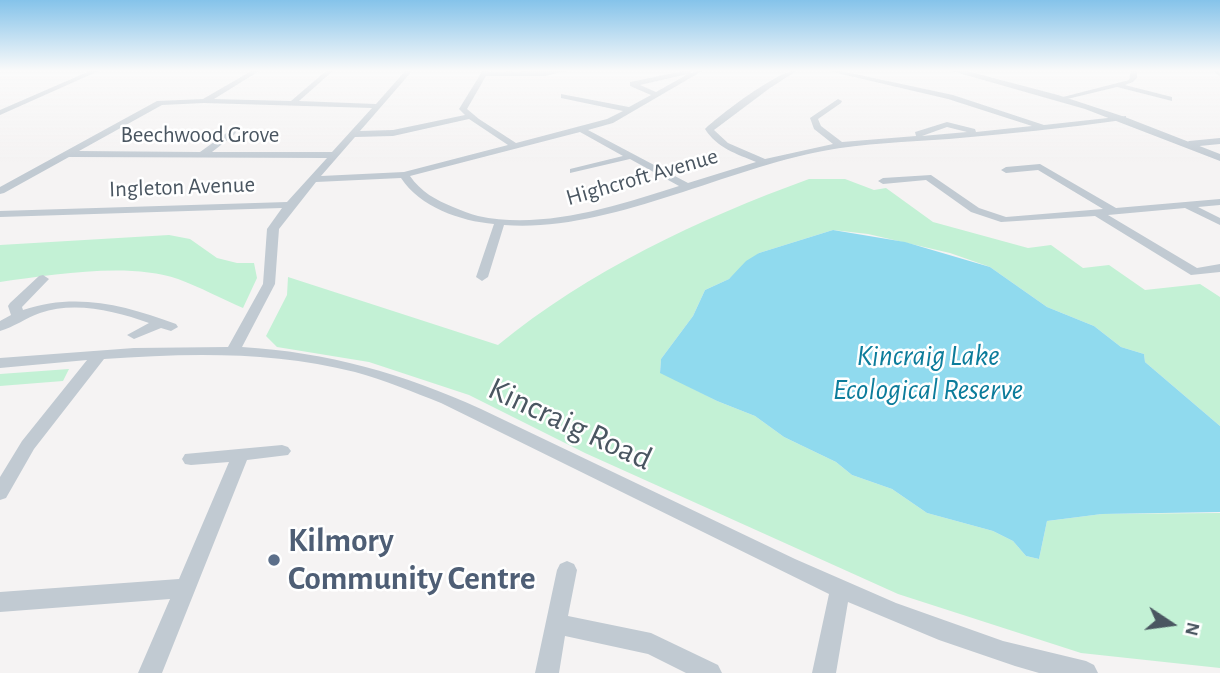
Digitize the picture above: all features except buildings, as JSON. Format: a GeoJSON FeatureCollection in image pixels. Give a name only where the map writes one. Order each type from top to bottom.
{"type":"FeatureCollection","features":[{"type":"Feature","properties":{"kind":"street"},"geometry":{"type":"LineString","coordinates":[[0,113],[26,101]]}},
{"type":"Feature","properties":{"kind":"street"},"geometry":{"type":"LineString","coordinates":[[0,191],[148,107],[172,101]]}},
{"type":"Feature","properties":{"kind":"street"},"geometry":{"type":"LineString","coordinates":[[216,101],[379,106]]}},
{"type":"Feature","properties":{"kind":"street"},"geometry":{"type":"LineString","coordinates":[[233,350],[269,284],[273,229],[290,205],[383,101]]}},
{"type":"Feature","properties":{"kind":"street"},"geometry":{"type":"LineString","coordinates":[[468,101],[463,110],[469,117],[516,147]]}},
{"type":"Feature","properties":{"kind":"street"},"geometry":{"type":"LineString","coordinates":[[589,101],[630,110]]}},
{"type":"Feature","properties":{"kind":"street"},"geometry":{"type":"LineString","coordinates":[[314,179],[404,175],[610,121],[645,101]]}},
{"type":"Feature","properties":{"kind":"street"},"geometry":{"type":"LineString","coordinates":[[746,101],[709,129],[713,137],[725,145],[762,161]]}},
{"type":"Feature","properties":{"kind":"street"},"geometry":{"type":"LineString","coordinates":[[837,101],[814,118],[817,127],[841,145]]}},
{"type":"Feature","properties":{"kind":"street"},"geometry":{"type":"LineString","coordinates":[[955,101],[969,103],[1045,128]]}},
{"type":"Feature","properties":{"kind":"street"},"geometry":{"type":"LineString","coordinates":[[1073,101],[1123,118],[1220,158]]}},
{"type":"Feature","properties":{"kind":"street"},"geometry":{"type":"LineString","coordinates":[[354,134],[393,132],[469,117]]}},
{"type":"Feature","properties":{"kind":"street","name":"Highcroft Avenue"},"geometry":{"type":"LineString","coordinates":[[404,175],[421,195],[443,209],[472,219],[499,224],[537,223],[582,216],[762,161],[841,145],[984,134],[1123,118]]}},
{"type":"Feature","properties":{"kind":"street"},"geometry":{"type":"LineString","coordinates":[[581,129],[684,186]]}},
{"type":"Feature","properties":{"kind":"street"},"geometry":{"type":"LineString","coordinates":[[203,154],[232,132]]}},
{"type":"Feature","properties":{"kind":"street"},"geometry":{"type":"LineString","coordinates":[[1189,144],[1220,141]]}},
{"type":"Feature","properties":{"kind":"street","name":"Beechwood Grove"},"geometry":{"type":"LineString","coordinates":[[65,154],[335,155]]}},
{"type":"Feature","properties":{"kind":"street"},"geometry":{"type":"LineString","coordinates":[[573,172],[628,156]]}},
{"type":"Feature","properties":{"kind":"street"},"geometry":{"type":"LineString","coordinates":[[1006,170],[1040,167],[1116,212]]}},
{"type":"Feature","properties":{"kind":"street"},"geometry":{"type":"LineString","coordinates":[[883,181],[928,177],[975,211],[1005,220],[1220,202]]}},
{"type":"Feature","properties":{"kind":"street","name":"Ingleton Avenue"},"geometry":{"type":"LineString","coordinates":[[76,211],[90,201]]}},
{"type":"Feature","properties":{"kind":"street","name":"Ingleton Avenue"},"geometry":{"type":"LineString","coordinates":[[0,214],[290,205]]}},
{"type":"Feature","properties":{"kind":"street"},"geometry":{"type":"LineString","coordinates":[[1188,206],[1220,222]]}},
{"type":"Feature","properties":{"kind":"street"},"geometry":{"type":"LineString","coordinates":[[1098,214],[1195,272],[1220,268]]}},
{"type":"Feature","properties":{"kind":"street"},"geometry":{"type":"LineString","coordinates":[[482,276],[499,224]]}},
{"type":"Feature","properties":{"kind":"street"},"geometry":{"type":"LineString","coordinates":[[18,316],[15,306],[43,279]]}},
{"type":"Feature","properties":{"kind":"street"},"geometry":{"type":"LineString","coordinates":[[0,327],[18,316],[75,302],[126,309],[166,325],[134,335]]}},
{"type":"Feature","properties":{"kind":"street","name":"Kincraig Road"},"geometry":{"type":"LineString","coordinates":[[0,363],[233,350],[300,357],[391,378],[470,411],[839,589],[992,649],[1086,673]]}},
{"type":"Feature","properties":{"kind":"street"},"geometry":{"type":"LineString","coordinates":[[0,493],[28,445],[98,357]]}},
{"type":"Feature","properties":{"kind":"street"},"geometry":{"type":"LineString","coordinates":[[191,459],[282,450]]}},
{"type":"Feature","properties":{"kind":"street"},"geometry":{"type":"LineString","coordinates":[[150,673],[241,454]]}},
{"type":"Feature","properties":{"kind":"street"},"geometry":{"type":"LineString","coordinates":[[547,673],[567,570]]}},
{"type":"Feature","properties":{"kind":"street"},"geometry":{"type":"LineString","coordinates":[[0,602],[187,588]]}},
{"type":"Feature","properties":{"kind":"street"},"geometry":{"type":"LineString","coordinates":[[824,673],[839,589]]}},
{"type":"Feature","properties":{"kind":"street"},"geometry":{"type":"LineString","coordinates":[[556,624],[651,644],[710,673]]}},
{"type":"Feature","properties":{"kind":"green space"},"geometry":{"type":"Polygon","coordinates":[[[809,179],[845,179],[874,190],[886,188],[933,222],[1028,248],[1051,245],[1083,268],[1109,265],[1145,290],[1200,284],[1220,297],[1220,426],[1145,362],[1144,354],[1121,347],[1094,326],[1047,307],[990,267],[950,253],[868,234],[833,230],[759,253],[729,279],[705,290],[693,316],[661,359],[660,372],[717,401],[755,416],[784,437],[836,462],[852,475],[892,489],[927,513],[993,531],[1013,541],[1026,556],[1039,559],[1047,521],[1102,514],[1220,513],[1220,668],[1081,653],[898,594],[585,453],[469,395],[369,362],[277,347],[266,336],[287,295],[288,277],[498,345],[569,293],[646,249],[727,211],[809,179]]]}},
{"type":"Feature","properties":{"kind":"green space"},"geometry":{"type":"Polygon","coordinates":[[[169,235],[190,239],[217,258],[237,263],[254,263],[257,278],[243,308],[178,279],[136,271],[90,272],[0,282],[0,245],[169,235]]]}},
{"type":"Feature","properties":{"kind":"green space"},"geometry":{"type":"Polygon","coordinates":[[[69,369],[63,381],[0,386],[0,374],[69,369]]]}},
{"type":"Feature","properties":{"kind":"water","name":"Kincraig Lake Ecological Reserve"},"geometry":{"type":"Polygon","coordinates":[[[833,230],[905,242],[990,267],[1047,307],[1094,326],[1121,347],[1144,354],[1145,362],[1220,426],[1220,512],[1102,514],[1047,521],[1039,559],[1026,556],[1013,541],[993,531],[927,513],[892,489],[852,475],[836,462],[784,437],[755,416],[660,373],[661,359],[693,316],[705,290],[729,279],[746,261],[759,253],[833,230]]]}},
{"type":"Feature","properties":{"kind":"place","name":"Kilmory Community Centre"},"geometry":{"type":"Point","coordinates":[274,560]}}]}
